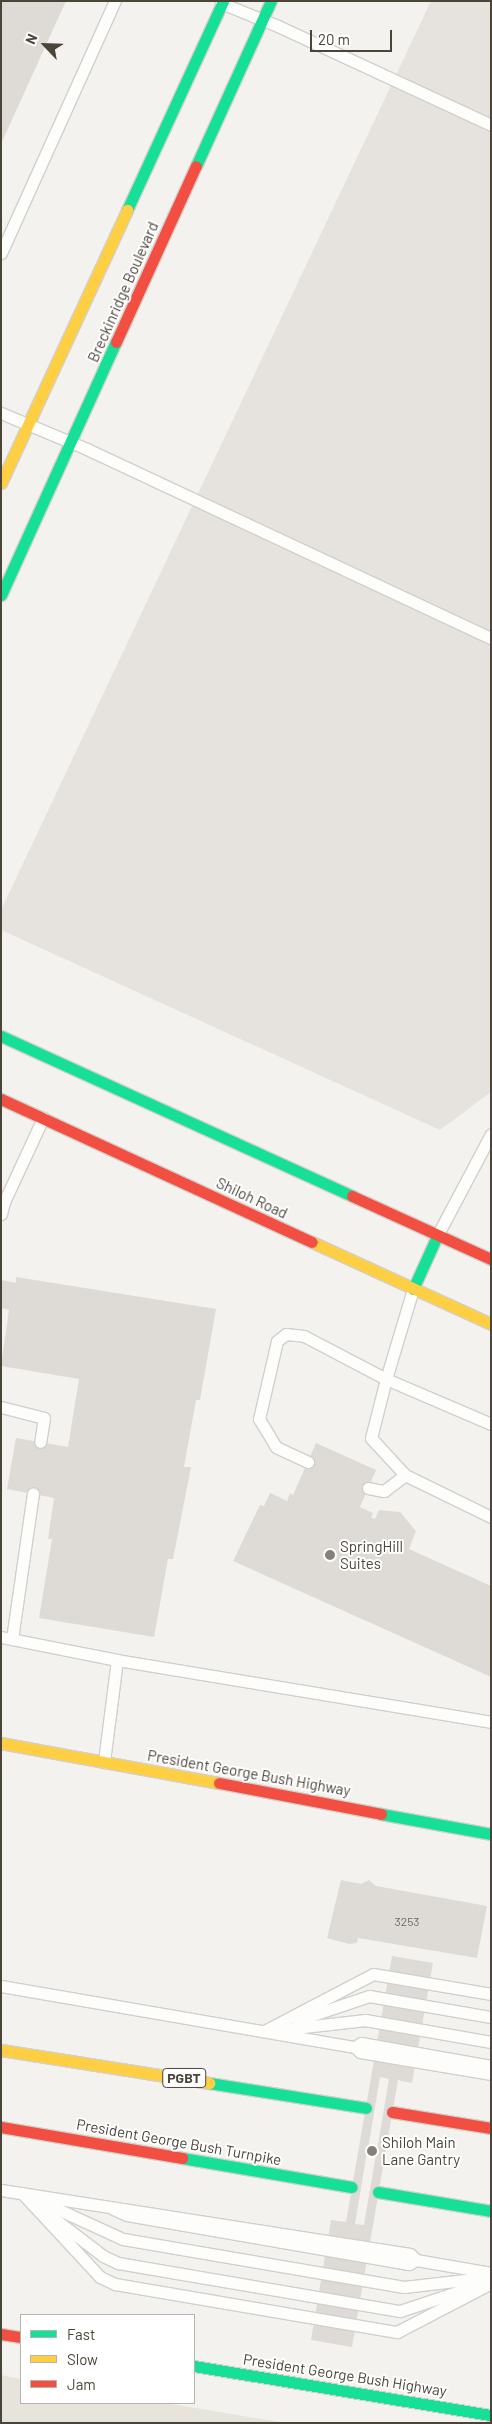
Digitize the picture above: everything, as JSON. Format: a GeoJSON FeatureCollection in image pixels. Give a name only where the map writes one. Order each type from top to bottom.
{"type":"FeatureCollection","features":[{"type":"Feature","properties":{"kind":"main road","name":"Breckinridge Boulevard"},"geometry":{"type":"LineString","coordinates":[[1,595],[271,1]]}},
{"type":"Feature","properties":{"kind":"main road","name":"Breckinridge Boulevard"},"geometry":{"type":"LineString","coordinates":[[1,483],[220,2]]}},
{"type":"Feature","properties":{"kind":"main road"},"geometry":{"type":"LineString","coordinates":[[1,1036],[491,1259]]}},
{"type":"Feature","properties":{"kind":"main road","name":"Shiloh Road"},"geometry":{"type":"LineString","coordinates":[[1,1099],[491,1324]]}},
{"type":"Feature","properties":{"kind":"main road"},"geometry":{"type":"LineString","coordinates":[[412,1289],[438,1236]]}},
{"type":"Feature","properties":{"kind":"main road","name":"President George Bush Highway"},"geometry":{"type":"LineString","coordinates":[[1,1743],[491,1834]]}},
{"type":"Feature","properties":{"kind":"main road","name":"PGBT"},"geometry":{"type":"LineString","coordinates":[[1,2050],[366,2108]]}},
{"type":"Feature","properties":{"kind":"main road"},"geometry":{"type":"LineString","coordinates":[[392,2112],[491,2128]]}},
{"type":"Feature","properties":{"kind":"main road","name":"President George Bush Turnpike"},"geometry":{"type":"LineString","coordinates":[[1,2127],[352,2187]]}},
{"type":"Feature","properties":{"kind":"main road"},"geometry":{"type":"LineString","coordinates":[[378,2192],[491,2211]]}},
{"type":"Feature","properties":{"kind":"main road"},"geometry":{"type":"LineString","coordinates":[[1,2334],[20,2337]]}},
{"type":"Feature","properties":{"kind":"main road","name":"President George Bush Highway"},"geometry":{"type":"LineString","coordinates":[[195,2366],[491,2415]]}},
{"type":"Feature","properties":{"kind":"lane"},"geometry":{"type":"LineString","coordinates":[[1,253],[115,1]]}},
{"type":"Feature","properties":{"kind":"lane"},"geometry":{"type":"LineString","coordinates":[[220,2],[491,125]]}},
{"type":"Feature","properties":{"kind":"lane"},"geometry":{"type":"LineString","coordinates":[[1,413],[70,443],[491,638]]}},
{"type":"Feature","properties":{"kind":"lane"},"geometry":{"type":"LineString","coordinates":[[1,1214],[3,1201],[42,1118]]}},
{"type":"Feature","properties":{"kind":"lane"},"geometry":{"type":"LineString","coordinates":[[438,1236],[491,1134]]}},
{"type":"Feature","properties":{"kind":"lane"},"geometry":{"type":"LineString","coordinates":[[412,1289],[371,1438],[405,1475],[491,1517]]}},
{"type":"Feature","properties":{"kind":"lane"},"geometry":{"type":"LineString","coordinates":[[308,1462],[276,1447],[259,1419],[277,1341],[286,1334],[304,1336],[386,1379],[491,1424]]}},
{"type":"Feature","properties":{"kind":"lane"},"geometry":{"type":"LineString","coordinates":[[1,1407],[44,1418],[40,1442]]}},
{"type":"Feature","properties":{"kind":"lane"},"geometry":{"type":"LineString","coordinates":[[368,1488],[384,1491],[405,1475]]}},
{"type":"Feature","properties":{"kind":"lane"},"geometry":{"type":"LineString","coordinates":[[33,1494],[7,1638],[117,1660],[491,1722]]}},
{"type":"Feature","properties":{"kind":"lane"},"geometry":{"type":"LineString","coordinates":[[104,1762],[117,1660]]}},
{"type":"Feature","properties":{"kind":"lane"},"geometry":{"type":"LineString","coordinates":[[264,2031],[373,1974],[491,1994]]}},
{"type":"Feature","properties":{"kind":"lane"},"geometry":{"type":"LineString","coordinates":[[1,1986],[355,2047],[360,2052],[491,2074]]}},
{"type":"Feature","properties":{"kind":"lane"},"geometry":{"type":"LineString","coordinates":[[264,2031],[369,1996],[491,2017]]}},
{"type":"Feature","properties":{"kind":"lane"},"geometry":{"type":"LineString","coordinates":[[264,2031],[365,2020],[491,2042]]}},
{"type":"Feature","properties":{"kind":"lane"},"geometry":{"type":"LineString","coordinates":[[355,2047],[361,2043],[491,2066]]}},
{"type":"Feature","properties":{"kind":"lane"},"geometry":{"type":"LineString","coordinates":[[1,2190],[112,2208],[128,2208],[410,2254],[416,2260],[491,2273]]}},
{"type":"Feature","properties":{"kind":"lane"},"geometry":{"type":"LineString","coordinates":[[22,2193],[123,2239],[404,2287],[491,2280]]}},
{"type":"Feature","properties":{"kind":"lane"},"geometry":{"type":"LineString","coordinates":[[22,2193],[103,2256],[118,2263],[400,2311],[491,2280]]}},
{"type":"Feature","properties":{"kind":"lane"},"geometry":{"type":"LineString","coordinates":[[22,2193],[100,2278],[115,2284],[396,2332],[491,2280]]}},
{"type":"Feature","properties":{"kind":"shaded area"},"geometry":{"type":"Polygon","coordinates":[[[431,1],[491,1],[491,1092],[440,1130],[1,930],[1,910],[431,1]]]}},
{"type":"Feature","properties":{"kind":"shaded area"},"geometry":{"type":"Polygon","coordinates":[[[1,2375],[20,2379],[20,2404],[172,2404],[285,2423],[1,2423],[1,2375]]]}},
{"type":"Feature","properties":{"kind":"building"},"geometry":{"type":"Polygon","coordinates":[[[1,1],[66,1],[1,144],[1,1]]]}},
{"type":"Feature","properties":{"kind":"building"},"geometry":{"type":"Polygon","coordinates":[[[16,1277],[216,1309],[200,1400],[196,1400],[184,1467],[191,1467],[173,1559],[168,1559],[154,1637],[39,1618],[52,1539],[48,1539],[54,1498],[7,1489],[16,1438],[68,1447],[79,1379],[1,1366],[9,1310],[1,1308],[1,1280],[16,1283],[16,1277]]]}},
{"type":"Feature","properties":{"kind":"building","name":"SpringHill Suites"},"geometry":{"type":"Polygon","coordinates":[[[316,1443],[376,1470],[360,1507],[373,1513],[371,1518],[375,1519],[379,1510],[400,1512],[416,1531],[409,1549],[491,1586],[491,1677],[233,1561],[260,1505],[264,1506],[270,1493],[287,1501],[290,1493],[293,1495],[316,1443]]]}},
{"type":"Feature","properties":{"kind":"building"},"geometry":{"type":"Polygon","coordinates":[[[341,1880],[361,1884],[369,1880],[376,1886],[487,1906],[477,1958],[358,1938],[357,1943],[349,1944],[327,1938],[341,1880]]]}},
{"type":"Feature","properties":{"kind":"building","name":"Shiloh Main Lane Gantry"},"geometry":{"type":"Polygon","coordinates":[[[392,1956],[433,1963],[412,2083],[398,2080],[352,2347],[311,2340],[331,2220],[346,2222],[392,1956]],[[380,2077],[368,2149],[377,2150],[389,2079],[380,2077]],[[367,2152],[355,2224],[364,2225],[376,2154],[367,2152]]]}},
{"type":"Feature","properties":{"kind":"traffic: fast"},"geometry":{"type":"LineString","coordinates":[[127,210],[223,1]]}},
{"type":"Feature","properties":{"kind":"traffic: fast"},"geometry":{"type":"LineString","coordinates":[[196,166],[271,1]]}},
{"type":"Feature","properties":{"kind":"traffic: fast"},"geometry":{"type":"LineString","coordinates":[[1,595],[116,342]]}},
{"type":"Feature","properties":{"kind":"traffic: fast"},"geometry":{"type":"LineString","coordinates":[[1,1036],[352,1196]]}},
{"type":"Feature","properties":{"kind":"traffic: fast"},"geometry":{"type":"LineString","coordinates":[[413,1289],[437,1236]]}},
{"type":"Feature","properties":{"kind":"traffic: fast"},"geometry":{"type":"LineString","coordinates":[[381,1814],[491,1834]]}},
{"type":"Feature","properties":{"kind":"traffic: fast"},"geometry":{"type":"LineString","coordinates":[[209,2083],[366,2108]]}},
{"type":"Feature","properties":{"kind":"traffic: fast"},"geometry":{"type":"LineString","coordinates":[[182,2158],[352,2187]]}},
{"type":"Feature","properties":{"kind":"traffic: fast"},"geometry":{"type":"LineString","coordinates":[[378,2192],[491,2211]]}},
{"type":"Feature","properties":{"kind":"traffic: fast"},"geometry":{"type":"LineString","coordinates":[[195,2366],[491,2415]]}},
{"type":"Feature","properties":{"kind":"traffic: slow"},"geometry":{"type":"LineString","coordinates":[[1,483],[127,210]]}},
{"type":"Feature","properties":{"kind":"traffic: slow"},"geometry":{"type":"LineString","coordinates":[[312,1242],[491,1324]]}},
{"type":"Feature","properties":{"kind":"traffic: slow"},"geometry":{"type":"LineString","coordinates":[[1,1743],[219,1783]]}},
{"type":"Feature","properties":{"kind":"traffic: slow"},"geometry":{"type":"LineString","coordinates":[[1,2050],[209,2083]]}},
{"type":"Feature","properties":{"kind":"traffic: jam"},"geometry":{"type":"LineString","coordinates":[[116,342],[196,166]]}},
{"type":"Feature","properties":{"kind":"traffic: jam"},"geometry":{"type":"LineString","coordinates":[[1,1099],[312,1242]]}},
{"type":"Feature","properties":{"kind":"traffic: jam"},"geometry":{"type":"LineString","coordinates":[[352,1196],[491,1259]]}},
{"type":"Feature","properties":{"kind":"traffic: jam"},"geometry":{"type":"LineString","coordinates":[[219,1783],[381,1814]]}},
{"type":"Feature","properties":{"kind":"traffic: jam"},"geometry":{"type":"LineString","coordinates":[[392,2112],[491,2128]]}},
{"type":"Feature","properties":{"kind":"traffic: jam"},"geometry":{"type":"LineString","coordinates":[[1,2127],[182,2158]]}},
{"type":"Feature","properties":{"kind":"traffic: jam"},"geometry":{"type":"LineString","coordinates":[[1,2334],[20,2337]]}},
{"type":"Feature","properties":{"kind":"place","name":"SpringHill Suites"},"geometry":{"type":"Point","coordinates":[330,1555]}},
{"type":"Feature","properties":{"kind":"place","name":"Shiloh Main Lane Gantry"},"geometry":{"type":"Point","coordinates":[372,2151]}}]}
